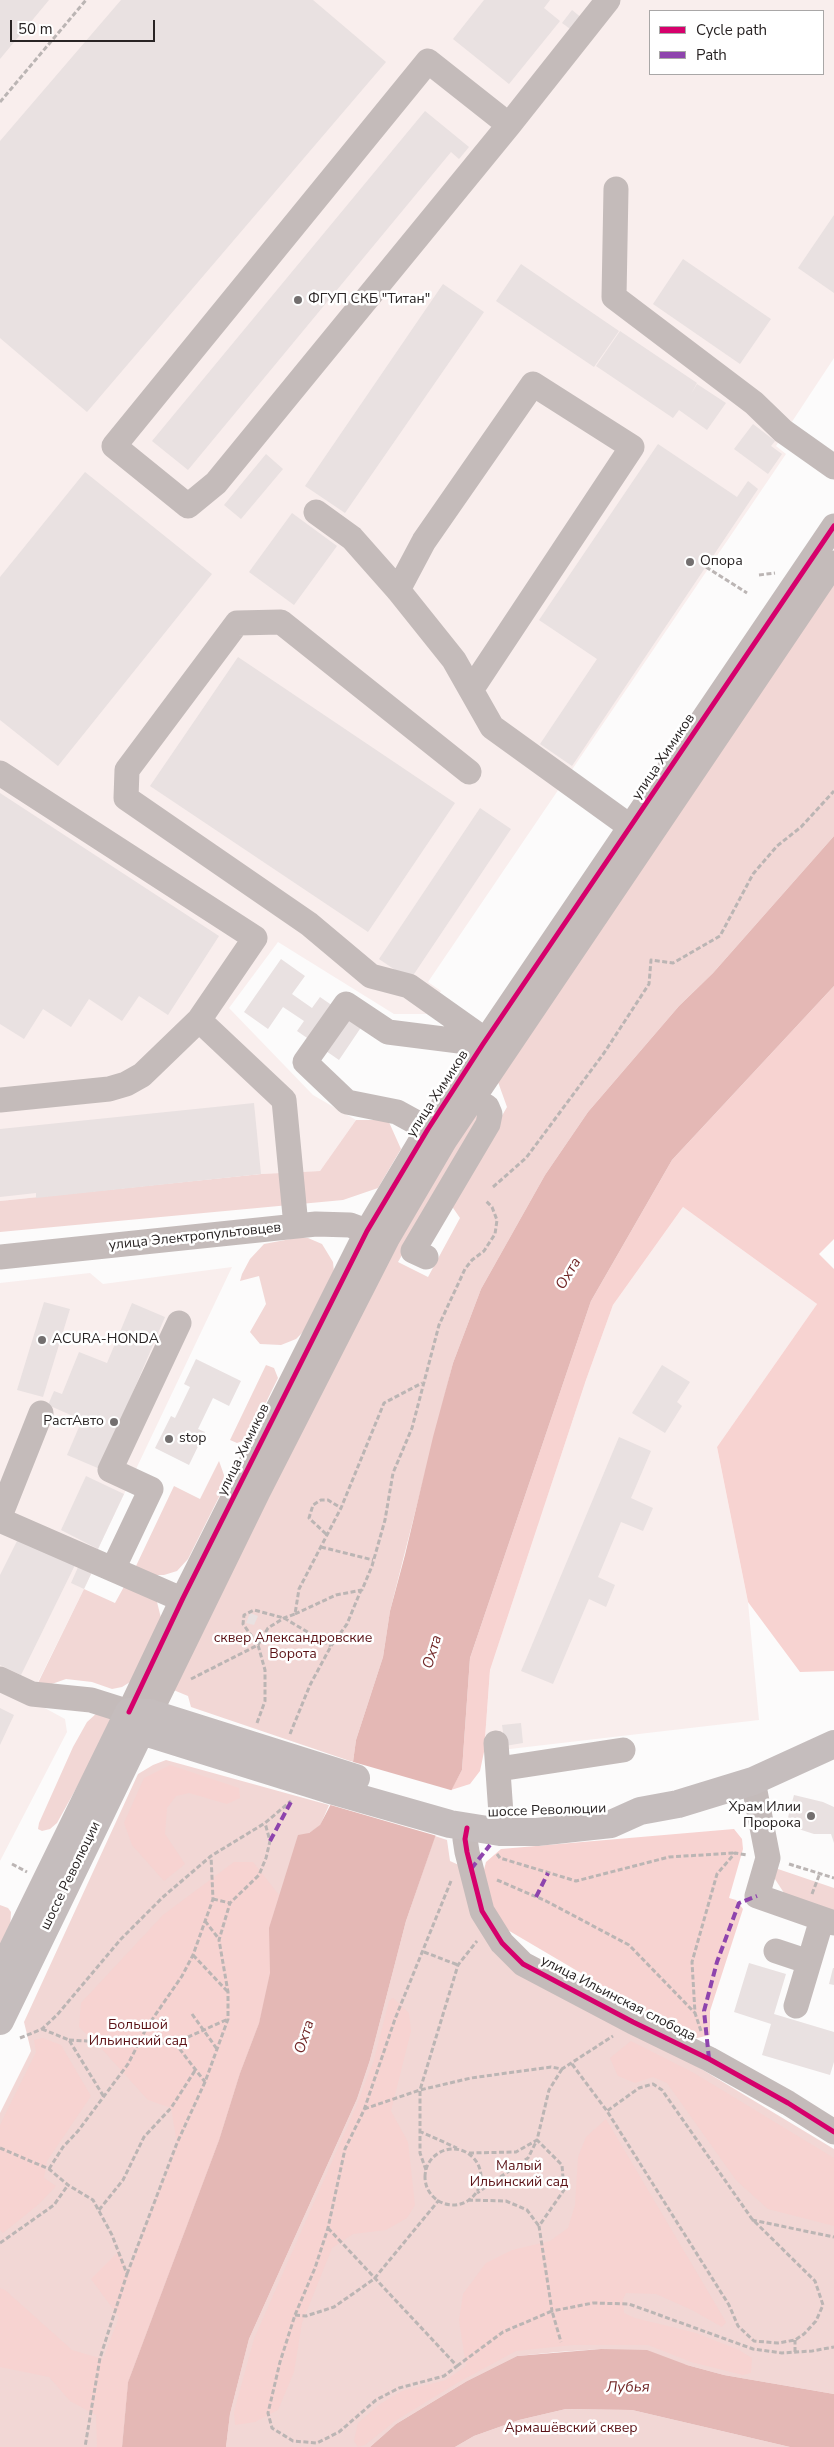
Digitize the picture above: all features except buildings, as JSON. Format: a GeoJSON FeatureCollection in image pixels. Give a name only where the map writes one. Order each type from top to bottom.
{"type":"FeatureCollection","features":[{"type":"Feature","properties":{"kind":"main road"},"geometry":{"type":"LineString","coordinates":[[140,1719],[457,1820]]}},
{"type":"Feature","properties":{"kind":"main road","name":"шоссе Революции"},"geometry":{"type":"LineString","coordinates":[[0,1975],[140,1719]]}},
{"type":"Feature","properties":{"kind":"main road","name":"шоссе Революции"},"geometry":{"type":"LineString","coordinates":[[10,2030],[140,1719]]}},
{"type":"Feature","properties":{"kind":"main road","name":"шоссе Революции"},"geometry":{"type":"LineString","coordinates":[[457,1820],[500,1832],[546,1831],[612,1824],[640,1811],[678,1804],[752,1781],[834,1744]]}},
{"type":"Feature","properties":{"kind":"main road","name":"шоссе Революции"},"geometry":{"type":"LineString","coordinates":[[457,1820],[478,1812],[500,1814],[609,1808],[640,1811]]}},
{"type":"Feature","properties":{"kind":"street"},"geometry":{"type":"LineString","coordinates":[[508,125],[428,60],[114,446],[188,506],[216,483],[508,125],[608,0]]}},
{"type":"Feature","properties":{"kind":"street"},"geometry":{"type":"LineString","coordinates":[[616,189],[614,297],[754,403],[783,431],[834,467]]}},
{"type":"Feature","properties":{"kind":"street"},"geometry":{"type":"LineString","coordinates":[[398,590],[424,541],[533,384],[632,447],[471,690]]}},
{"type":"Feature","properties":{"kind":"street"},"geometry":{"type":"LineString","coordinates":[[316,512],[352,538],[398,590],[454,660],[492,727],[551,772],[638,832]]}},
{"type":"Feature","properties":{"kind":"street","name":"улица Химиков"},"geometry":{"type":"LineString","coordinates":[[140,1719],[192,1603],[377,1235],[428,1129],[492,1046],[638,832],[834,526]]}},
{"type":"Feature","properties":{"kind":"street","name":"улица Химиков"},"geometry":{"type":"LineString","coordinates":[[638,832],[834,564]]}},
{"type":"Feature","properties":{"kind":"street"},"geometry":{"type":"LineString","coordinates":[[469,772],[281,622],[237,623],[128,770],[126,798],[310,924],[371,976],[408,986],[492,1046]]}},
{"type":"Feature","properties":{"kind":"street"},"geometry":{"type":"LineString","coordinates":[[0,773],[255,938],[199,1020],[142,1075],[126,1084],[109,1089],[0,1100]]}},
{"type":"Feature","properties":{"kind":"street"},"geometry":{"type":"LineString","coordinates":[[428,1129],[397,1112],[347,1102],[305,1062],[346,1004],[388,1032],[492,1046]]}},
{"type":"Feature","properties":{"kind":"street"},"geometry":{"type":"LineString","coordinates":[[199,1020],[284,1100],[296,1226]]}},
{"type":"Feature","properties":{"kind":"street","name":"улица Химиков"},"geometry":{"type":"LineString","coordinates":[[377,1235],[474,1099],[492,1046]]}},
{"type":"Feature","properties":{"kind":"street"},"geometry":{"type":"LineString","coordinates":[[426,1257],[413,1251],[488,1124],[490,1114],[487,1107],[474,1099]]}},
{"type":"Feature","properties":{"kind":"street","name":"улица Электропультовцев"},"geometry":{"type":"LineString","coordinates":[[0,1257],[296,1226],[350,1225],[377,1235]]}},
{"type":"Feature","properties":{"kind":"street"},"geometry":{"type":"LineString","coordinates":[[113,1569],[151,1489],[110,1470],[179,1323]]}},
{"type":"Feature","properties":{"kind":"street"},"geometry":{"type":"LineString","coordinates":[[0,1516],[41,1413]]}},
{"type":"Feature","properties":{"kind":"street"},"geometry":{"type":"LineString","coordinates":[[0,1520],[192,1603]]}},
{"type":"Feature","properties":{"kind":"street"},"geometry":{"type":"LineString","coordinates":[[0,1679],[32,1694],[91,1700],[140,1719]]}},
{"type":"Feature","properties":{"kind":"street"},"geometry":{"type":"LineString","coordinates":[[496,1743],[499,1769],[500,1814]]}},
{"type":"Feature","properties":{"kind":"street"},"geometry":{"type":"LineString","coordinates":[[499,1769],[623,1750]]}},
{"type":"Feature","properties":{"kind":"street"},"geometry":{"type":"LineString","coordinates":[[752,1781],[768,1858],[757,1896],[828,1921],[809,1962],[796,2006]]}},
{"type":"Feature","properties":{"kind":"street","name":"улица Ильинская слобода"},"geometry":{"type":"LineString","coordinates":[[457,1820],[465,1839],[461,1873],[490,1926],[523,1964],[633,2022],[709,2058],[788,2103],[834,2132]]}},
{"type":"Feature","properties":{"kind":"street"},"geometry":{"type":"LineString","coordinates":[[776,1951],[809,1962]]}},
{"type":"Feature","properties":{"kind":"path"},"geometry":{"type":"LineString","coordinates":[[0,102],[86,0]]}},
{"type":"Feature","properties":{"kind":"path"},"geometry":{"type":"LineString","coordinates":[[706,567],[747,593]]}},
{"type":"Feature","properties":{"kind":"path"},"geometry":{"type":"LineString","coordinates":[[494,1187],[526,1158],[604,1053],[649,984],[651,960],[673,963],[720,936],[752,874],[777,846],[801,827],[834,790]]}},
{"type":"Feature","properties":{"kind":"path"},"geometry":{"type":"LineString","coordinates":[[289,1736],[310,1685],[331,1646],[347,1624],[374,1560],[385,1520],[393,1473],[412,1428],[439,1325],[451,1296],[472,1260],[484,1251],[495,1234],[497,1220],[492,1208],[486,1201]]}},
{"type":"Feature","properties":{"kind":"path"},"geometry":{"type":"LineString","coordinates":[[295,1614],[299,1589],[341,1508],[384,1403],[423,1383]]}},
{"type":"Feature","properties":{"kind":"path"},"geometry":{"type":"LineString","coordinates":[[326,1534],[309,1518],[313,1505],[321,1500],[328,1500],[341,1508]]}},
{"type":"Feature","properties":{"kind":"path"},"geometry":{"type":"LineString","coordinates":[[321,1547],[374,1560]]}},
{"type":"Feature","properties":{"kind":"path"},"geometry":{"type":"LineString","coordinates":[[192,1679],[258,1645],[268,1628],[284,1618],[336,1594],[362,1590]]}},
{"type":"Feature","properties":{"kind":"path"},"geometry":{"type":"LineString","coordinates":[[256,1725],[265,1701],[265,1670],[258,1645],[243,1624],[244,1615],[254,1610],[284,1618],[331,1646]]}},
{"type":"Feature","properties":{"kind":"path"},"geometry":{"type":"LineString","coordinates":[[42,2029],[57,2015],[121,1939],[163,1897],[211,1856],[265,1823],[297,1797]]}},
{"type":"Feature","properties":{"kind":"path"},"geometry":{"type":"LineString","coordinates":[[85,2447],[100,2358],[127,2274],[177,2143],[205,2082],[228,2019],[228,1992],[219,1940],[230,1903],[259,1874],[270,1841],[265,1823]]}},
{"type":"Feature","properties":{"kind":"path"},"geometry":{"type":"LineString","coordinates":[[495,1852],[500,1858],[576,1881],[669,1857],[734,1852],[772,1858],[834,1878]]}},
{"type":"Feature","properties":{"kind":"path"},"geometry":{"type":"LineString","coordinates":[[709,2058],[695,2013],[692,1962],[716,1874],[734,1852]]}},
{"type":"Feature","properties":{"kind":"path"},"geometry":{"type":"LineString","coordinates":[[50,2170],[63,2147],[128,2064],[147,2027],[182,1976],[193,1955],[213,1899],[211,1856]]}},
{"type":"Feature","properties":{"kind":"path"},"geometry":{"type":"LineString","coordinates":[[695,2013],[629,1944],[546,1901],[461,1873],[395,2019],[364,2110],[345,2149],[328,2228],[315,2268],[295,2315],[280,2362],[268,2414],[272,2428],[293,2441],[317,2443],[339,2432],[376,2400],[399,2388],[444,2376],[504,2332],[552,2311],[593,2303],[629,2304],[753,2349],[782,2353],[834,2347]]}},
{"type":"Feature","properties":{"kind":"path"},"geometry":{"type":"LineString","coordinates":[[213,1899],[230,1903]]}},
{"type":"Feature","properties":{"kind":"path"},"geometry":{"type":"LineString","coordinates":[[205,1921],[219,1940]]}},
{"type":"Feature","properties":{"kind":"path"},"geometry":{"type":"LineString","coordinates":[[490,1926],[458,1965],[420,2090],[420,2152],[426,2170],[428,2188],[439,2200],[450,2204],[468,2200],[506,2201],[527,2210],[539,2226],[552,2311],[560,2342]]}},
{"type":"Feature","properties":{"kind":"path"},"geometry":{"type":"LineString","coordinates":[[424,1952],[458,1965]]}},
{"type":"Feature","properties":{"kind":"path"},"geometry":{"type":"LineString","coordinates":[[193,1955],[228,1992]]}},
{"type":"Feature","properties":{"kind":"path"},"geometry":{"type":"LineString","coordinates":[[192,2014],[218,2049]]}},
{"type":"Feature","properties":{"kind":"path"},"geometry":{"type":"LineString","coordinates":[[10,2030],[42,2029],[69,2040],[138,2044],[175,2042],[228,2019]]}},
{"type":"Feature","properties":{"kind":"path"},"geometry":{"type":"LineString","coordinates":[[468,2200],[528,2158],[537,2140],[549,2090],[562,2069],[633,2022]]}},
{"type":"Feature","properties":{"kind":"path"},"geometry":{"type":"LineString","coordinates":[[69,2040],[104,2097]]}},
{"type":"Feature","properties":{"kind":"path"},"geometry":{"type":"LineString","coordinates":[[175,2042],[205,2082]]}},
{"type":"Feature","properties":{"kind":"path"},"geometry":{"type":"LineString","coordinates":[[572,2064],[607,2111],[729,2305],[738,2326],[754,2341],[778,2343],[795,2340],[816,2320],[823,2305],[815,2281],[752,2220],[662,2090],[653,2084],[639,2088],[607,2111]]}},
{"type":"Feature","properties":{"kind":"path"},"geometry":{"type":"LineString","coordinates":[[364,2110],[420,2090],[471,2078],[551,2067],[562,2069]]}},
{"type":"Feature","properties":{"kind":"path"},"geometry":{"type":"LineString","coordinates":[[99,2210],[123,2180],[144,2137],[171,2108],[196,2068]]}},
{"type":"Feature","properties":{"kind":"path"},"geometry":{"type":"LineString","coordinates":[[419,2131],[469,2153],[516,2152],[537,2140]]}},
{"type":"Feature","properties":{"kind":"path"},"geometry":{"type":"LineString","coordinates":[[537,2140],[562,2165],[564,2190],[539,2226]]}},
{"type":"Feature","properties":{"kind":"path"},"geometry":{"type":"LineString","coordinates":[[0,2148],[50,2170],[68,2185],[93,2200],[115,2243],[127,2274]]}},
{"type":"Feature","properties":{"kind":"path"},"geometry":{"type":"LineString","coordinates":[[426,2170],[435,2155],[443,2151],[460,2150]]}},
{"type":"Feature","properties":{"kind":"path"},"geometry":{"type":"LineString","coordinates":[[469,2153],[479,2167],[481,2176],[475,2194]]}},
{"type":"Feature","properties":{"kind":"path"},"geometry":{"type":"LineString","coordinates":[[0,2243],[54,2205],[68,2185]]}},
{"type":"Feature","properties":{"kind":"path"},"geometry":{"type":"LineString","coordinates":[[295,2315],[306,2316],[334,2306],[374,2279],[439,2200]]}},
{"type":"Feature","properties":{"kind":"path"},"geometry":{"type":"LineString","coordinates":[[752,2220],[834,2237]]}},
{"type":"Feature","properties":{"kind":"path"},"geometry":{"type":"LineString","coordinates":[[328,2228],[457,2366]]}},
{"type":"Feature","properties":{"kind":"path"},"geometry":{"type":"LineString","coordinates":[[795,2340],[795,2352]]}},
{"type":"Feature","properties":{"kind":"path"},"geometry":{"type":"LineString","coordinates":[[753,2349],[754,2341]]}},
{"type":"Feature","properties":{"kind":"shaded area"},"geometry":{"type":"Polygon","coordinates":[[[0,0],[834,0],[834,358],[776,446],[786,454],[428,982],[441,991],[426,1014],[394,1014],[278,942],[229,1008],[313,1095],[356,1120],[320,1171],[261,1174],[0,1201],[0,0]]]}},
{"type":"Feature","properties":{"kind":"shaded area"},"geometry":{"type":"Polygon","coordinates":[[[683,1207],[817,1304],[717,1447],[748,1602],[759,1720],[484,1752],[490,1670],[586,1380],[613,1305],[683,1207]]]}},
{"type":"Feature","properties":{"kind":"shaded area"},"geometry":{"type":"Polygon","coordinates":[[[232,1267],[98,1549],[92,1572],[32,1694],[30,1700],[65,1719],[67,1732],[0,1861],[0,1283],[90,1273],[103,1284],[232,1267]]]}},
{"type":"Feature","properties":{"kind":"green space","name":"сквер Александровские Ворота"},"geometry":{"type":"Polygon","coordinates":[[[834,579],[834,836],[713,973],[679,1006],[588,1112],[545,1175],[481,1289],[453,1363],[390,1611],[383,1657],[356,1740],[353,1762],[191,1707],[188,1696],[171,1689],[389,1257],[475,1110],[478,1114],[478,1123],[398,1262],[428,1277],[460,1218],[451,1205],[507,1107],[498,1082],[834,579]]]}},
{"type":"Feature","properties":{"kind":"green space"},"geometry":{"type":"Polygon","coordinates":[[[834,986],[834,1239],[819,1254],[834,1269],[834,1671],[800,1672],[748,1602],[717,1447],[817,1304],[683,1207],[613,1305],[586,1380],[490,1670],[484,1752],[480,1771],[470,1784],[451,1790],[462,1770],[470,1658],[591,1301],[672,1160],[834,986]]]}},
{"type":"Feature","properties":{"kind":"green space"},"geometry":{"type":"Polygon","coordinates":[[[356,1120],[388,1120],[401,1149],[378,1188],[343,1200],[0,1232],[0,1201],[261,1174],[320,1171],[356,1120]]]}},
{"type":"Feature","properties":{"kind":"green space"},"geometry":{"type":"Polygon","coordinates":[[[296,1238],[308,1238],[322,1244],[333,1262],[334,1272],[305,1330],[296,1339],[281,1345],[260,1344],[250,1332],[266,1304],[259,1276],[240,1281],[242,1274],[250,1259],[264,1244],[296,1238]]]}},
{"type":"Feature","properties":{"kind":"green space"},"geometry":{"type":"Polygon","coordinates":[[[266,1365],[274,1368],[278,1378],[248,1439],[237,1443],[230,1440],[266,1365]]]}},
{"type":"Feature","properties":{"kind":"green space"},"geometry":{"type":"Polygon","coordinates":[[[219,1461],[224,1475],[223,1489],[188,1559],[177,1571],[164,1575],[151,1575],[136,1566],[174,1486],[200,1499],[219,1461]]]}},
{"type":"Feature","properties":{"kind":"green space"},"geometry":{"type":"Polygon","coordinates":[[[126,1583],[156,1598],[161,1618],[135,1679],[122,1687],[112,1689],[92,1682],[66,1679],[46,1686],[36,1687],[84,1589],[115,1603],[126,1583]]]}},
{"type":"Feature","properties":{"kind":"green space"},"geometry":{"type":"Polygon","coordinates":[[[98,1712],[110,1717],[110,1722],[98,1749],[57,1823],[50,1829],[42,1831],[38,1829],[39,1823],[73,1747],[87,1722],[98,1712]]]}},
{"type":"Feature","properties":{"kind":"green space","name":"Большой Ильинский сад"},"geometry":{"type":"Polygon","coordinates":[[[166,1760],[329,1805],[320,1826],[309,1833],[259,2023],[240,2073],[219,2140],[128,2382],[122,2447],[0,2447],[0,2113],[31,2051],[24,2022],[138,1774],[166,1760]]]}},
{"type":"Feature","properties":{"kind":"green space"},"geometry":{"type":"Polygon","coordinates":[[[170,1765],[239,1788],[240,1798],[227,1804],[189,1793],[176,1796],[167,1808],[165,1834],[185,1864],[164,1881],[132,1845],[124,1823],[144,1778],[170,1765]]]}},
{"type":"Feature","properties":{"kind":"green space"},"geometry":{"type":"Polygon","coordinates":[[[734,1829],[742,1839],[743,1849],[729,1898],[736,1900],[743,1909],[710,2011],[710,2035],[693,2039],[506,1929],[491,1912],[481,1881],[486,1862],[501,1849],[734,1829]]]}},
{"type":"Feature","properties":{"kind":"green space","name":"Малый Ильинский сад"},"geometry":{"type":"Polygon","coordinates":[[[435,1836],[447,1840],[450,1861],[461,1866],[480,1927],[698,2067],[834,2149],[834,2394],[724,2375],[687,2365],[601,2349],[558,2352],[517,2356],[467,2381],[396,2424],[370,2447],[226,2447],[230,2414],[249,2339],[357,2099],[370,2060],[406,1921],[435,1836]]]}},
{"type":"Feature","properties":{"kind":"green space"},"geometry":{"type":"Polygon","coordinates":[[[234,1862],[253,1862],[279,1895],[269,1928],[270,1973],[259,2023],[240,2073],[219,2140],[128,2382],[122,2447],[97,2447],[96,2415],[70,2401],[49,2377],[0,2367],[0,2288],[5,2290],[72,2350],[103,2359],[119,2317],[91,2279],[119,2251],[128,2273],[177,2143],[171,2108],[148,2100],[100,2047],[79,2027],[81,2003],[163,1915],[234,1862]]]}},
{"type":"Feature","properties":{"kind":"green space"},"geometry":{"type":"Polygon","coordinates":[[[775,1868],[834,1888],[834,1912],[784,1893],[773,1876],[775,1868]]]}},
{"type":"Feature","properties":{"kind":"green space"},"geometry":{"type":"Polygon","coordinates":[[[0,1905],[8,1908],[11,1912],[10,1930],[0,1951],[0,1905]]]}},
{"type":"Feature","properties":{"kind":"green space"},"geometry":{"type":"Polygon","coordinates":[[[393,1998],[409,2013],[411,2031],[391,2111],[408,2142],[415,2205],[407,2218],[386,2230],[353,2234],[332,2248],[302,2323],[294,2372],[278,2410],[255,2422],[235,2425],[234,2412],[254,2339],[356,2107],[374,2060],[389,2001],[393,1998]]]}},
{"type":"Feature","properties":{"kind":"green space"},"geometry":{"type":"Polygon","coordinates":[[[43,2038],[61,2045],[91,2096],[47,2161],[44,2178],[56,2186],[39,2204],[3,2233],[0,2230],[0,2125],[36,2052],[34,2040],[43,2038]]]}},
{"type":"Feature","properties":{"kind":"green space"},"geometry":{"type":"Polygon","coordinates":[[[631,2041],[694,2073],[834,2158],[834,2226],[768,2209],[736,2180],[667,2083],[653,2077],[635,2083],[618,2076],[610,2058],[631,2041]]]}},
{"type":"Feature","properties":{"kind":"green space"},"geometry":{"type":"Polygon","coordinates":[[[606,2119],[726,2322],[722,2327],[692,2310],[656,2294],[626,2293],[623,2299],[624,2313],[635,2318],[696,2333],[739,2350],[752,2358],[751,2373],[743,2375],[691,2362],[648,2345],[573,2345],[516,2351],[457,2383],[395,2421],[365,2445],[358,2447],[354,2441],[358,2423],[380,2404],[402,2391],[446,2380],[466,2366],[459,2320],[463,2294],[486,2263],[512,2250],[550,2241],[568,2228],[575,2205],[578,2157],[586,2137],[606,2119]]]}},
{"type":"Feature","properties":{"kind":"green space","name":"Армашёвский сквер"},"geometry":{"type":"Polygon","coordinates":[[[566,2409],[632,2410],[790,2447],[455,2447],[474,2436],[519,2420],[566,2409]]]}},
{"type":"Feature","properties":{"kind":"water","name":"Охта"},"geometry":{"type":"Polygon","coordinates":[[[834,836],[834,986],[672,1160],[591,1301],[470,1658],[462,1770],[451,1791],[406,1921],[370,2060],[357,2099],[249,2339],[230,2414],[226,2447],[122,2447],[128,2382],[219,2140],[240,2073],[259,2023],[270,1973],[269,1928],[298,1835],[309,1833],[320,1825],[353,1762],[356,1740],[383,1657],[390,1611],[453,1363],[481,1289],[545,1175],[588,1112],[679,1006],[713,973],[834,836]]]}},
{"type":"Feature","properties":{"kind":"water","name":"Лубья"},"geometry":{"type":"Polygon","coordinates":[[[601,2349],[647,2350],[687,2365],[724,2375],[834,2394],[834,2447],[790,2447],[632,2410],[566,2409],[519,2420],[474,2436],[455,2447],[370,2447],[396,2424],[467,2381],[517,2356],[601,2349]]]}},
{"type":"Feature","properties":{"kind":"pier"},"geometry":{"type":"Polygon","coordinates":[[[350,1761],[454,1791],[437,1836],[327,1804],[350,1761]]]}},
{"type":"Feature","properties":{"kind":"marked path"},"geometry":{"type":"LineString","coordinates":[[270,1841],[292,1800]]}},
{"type":"Feature","properties":{"kind":"marked path"},"geometry":{"type":"LineString","coordinates":[[471,1869],[490,1845]]}},
{"type":"Feature","properties":{"kind":"marked path"},"geometry":{"type":"LineString","coordinates":[[536,1897],[548,1873]]}},
{"type":"Feature","properties":{"kind":"marked path"},"geometry":{"type":"LineString","coordinates":[[709,2059],[704,2011],[717,1962],[739,1903],[757,1896]]}},
{"type":"Feature","properties":{"kind":"cycle path"},"geometry":{"type":"LineString","coordinates":[[129,1712],[183,1598],[367,1231],[428,1129],[483,1044],[834,526]]}},
{"type":"Feature","properties":{"kind":"cycle path"},"geometry":{"type":"LineString","coordinates":[[467,1828],[465,1839],[467,1852],[482,1911],[502,1943],[523,1964],[633,2022],[709,2059],[788,2103],[834,2132]]}},
{"type":"Feature","properties":{"kind":"place","name":"ФГУП СКБ \"Титан\""},"geometry":{"type":"Point","coordinates":[298,300]}},
{"type":"Feature","properties":{"kind":"place","name":"Опора"},"geometry":{"type":"Point","coordinates":[690,562]}},
{"type":"Feature","properties":{"kind":"place","name":"ACURA-HONDA"},"geometry":{"type":"Point","coordinates":[42,1340]}},
{"type":"Feature","properties":{"kind":"place","name":"РастАвто"},"geometry":{"type":"Point","coordinates":[114,1422]}},
{"type":"Feature","properties":{"kind":"place","name":"stop"},"geometry":{"type":"Point","coordinates":[169,1439]}},
{"type":"Feature","properties":{"kind":"place","name":"Храм Илии Пророка"},"geometry":{"type":"Point","coordinates":[811,1816]}}]}
